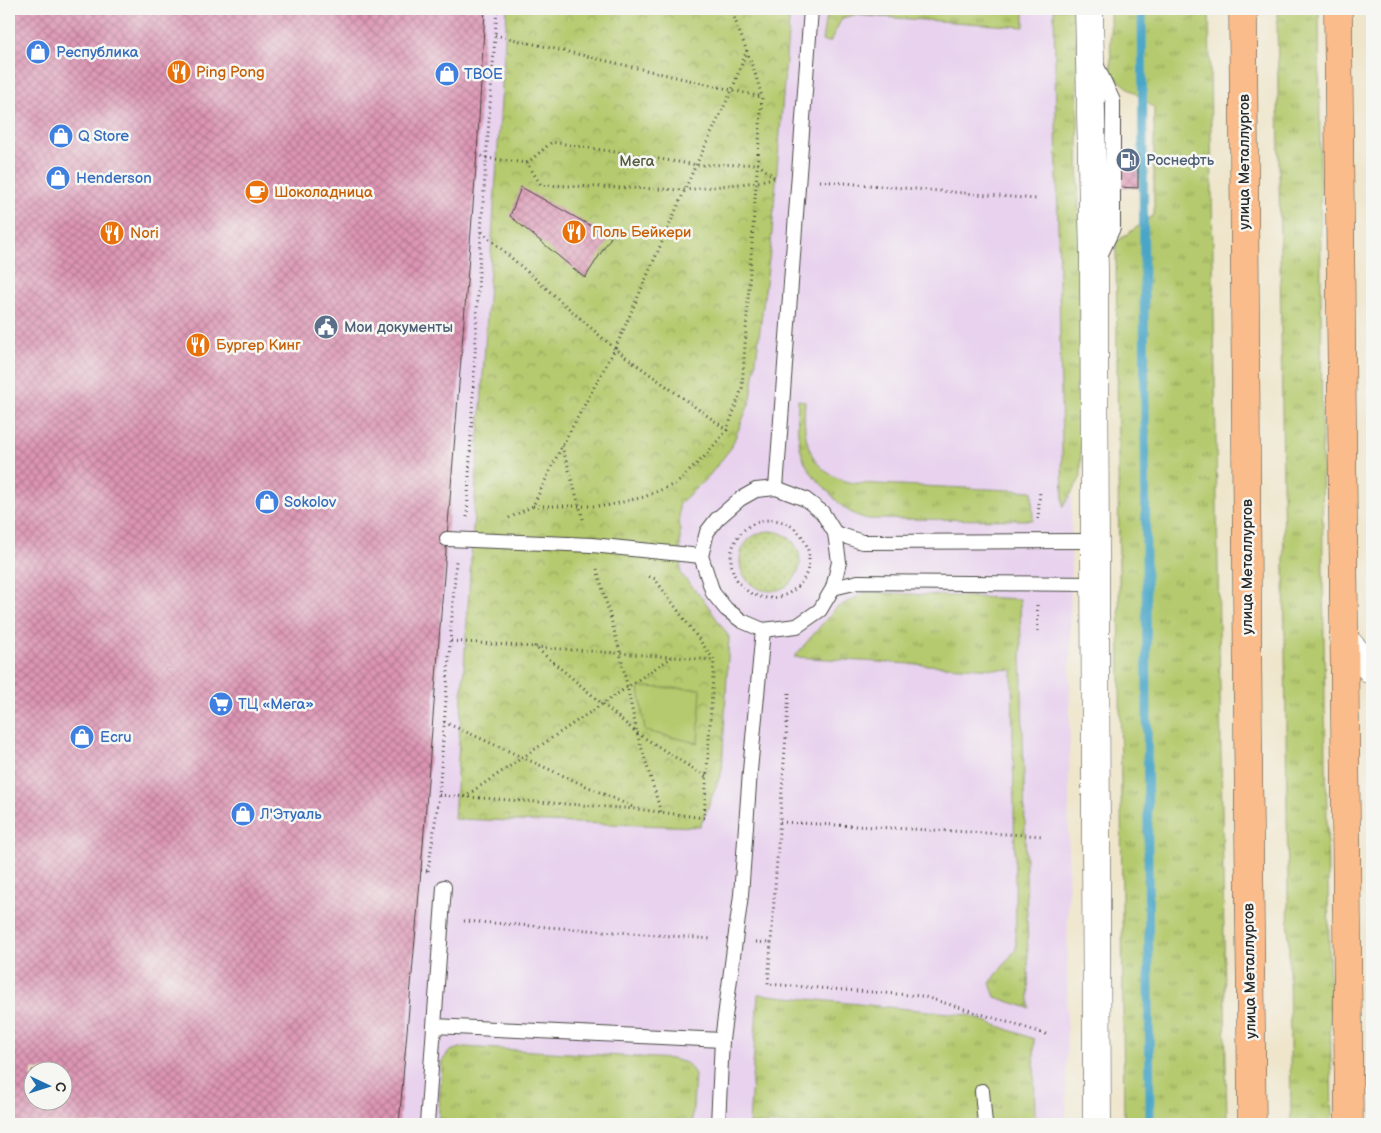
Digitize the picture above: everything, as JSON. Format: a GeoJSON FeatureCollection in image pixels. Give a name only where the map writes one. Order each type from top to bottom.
{"type":"FeatureCollection","features":[{"type":"Feature","properties":{"kind":"main road","name":"улица Металлургов"},"geometry":{"type":"LineString","coordinates":[[1243,9],[1252,1124]]}},
{"type":"Feature","properties":{"kind":"main road"},"geometry":{"type":"LineString","coordinates":[[1338,9],[1348,1124]]}},
{"type":"Feature","properties":{"kind":"street"},"geometry":{"type":"LineString","coordinates":[[1090,9],[1094,268],[1097,1124]]}},
{"type":"Feature","properties":{"kind":"street"},"geometry":{"type":"LineString","coordinates":[[1343,638],[1372,670]]}},
{"type":"Feature","properties":{"kind":"lane"},"geometry":{"type":"LineString","coordinates":[[776,488],[810,9]]}},
{"type":"Feature","properties":{"kind":"lane"},"geometry":{"type":"LineString","coordinates":[[776,488],[805,499],[822,512],[835,533],[839,562],[834,588],[820,610],[797,626],[763,630],[742,621],[726,609],[713,594],[701,556],[707,532],[717,519],[740,499],[756,490],[776,488]]}},
{"type":"Feature","properties":{"kind":"lane"},"geometry":{"type":"LineString","coordinates":[[835,533],[862,542],[1094,541]]}},
{"type":"Feature","properties":{"kind":"lane"},"geometry":{"type":"LineString","coordinates":[[447,539],[592,545],[701,556]]}},
{"type":"Feature","properties":{"kind":"lane"},"geometry":{"type":"LineString","coordinates":[[834,588],[858,582],[1095,584]]}},
{"type":"Feature","properties":{"kind":"lane"},"geometry":{"type":"LineString","coordinates":[[718,1124],[722,1040],[736,941],[763,630]]}},
{"type":"Feature","properties":{"kind":"lane"},"geometry":{"type":"LineString","coordinates":[[427,1124],[444,887]]}},
{"type":"Feature","properties":{"kind":"lane"},"geometry":{"type":"LineString","coordinates":[[434,1026],[722,1040]]}},
{"type":"Feature","properties":{"kind":"lane"},"geometry":{"type":"LineString","coordinates":[[982,1091],[985,1124]]}},
{"type":"Feature","properties":{"kind":"path"},"geometry":{"type":"LineString","coordinates":[[422,870],[428,871],[439,795],[456,560],[465,540],[481,231],[497,9]]}},
{"type":"Feature","properties":{"kind":"path"},"geometry":{"type":"LineString","coordinates":[[508,518],[533,506],[606,506],[644,497],[677,483],[704,457],[727,430],[742,388],[762,97],[747,49],[731,9]]}},
{"type":"Feature","properties":{"kind":"path"},"geometry":{"type":"LineString","coordinates":[[495,35],[762,97]]}},
{"type":"Feature","properties":{"kind":"path"},"geometry":{"type":"LineString","coordinates":[[533,506],[562,446],[615,349],[685,190],[732,90],[747,49]]}},
{"type":"Feature","properties":{"kind":"path"},"geometry":{"type":"LineString","coordinates":[[477,154],[486,158],[527,163],[552,142],[697,165],[758,164],[774,177],[757,182],[685,190],[541,186],[527,163]]}},
{"type":"Feature","properties":{"kind":"path"},"geometry":{"type":"LineString","coordinates":[[824,181],[1036,199]]}},
{"type":"Feature","properties":{"kind":"path"},"geometry":{"type":"LineString","coordinates":[[481,231],[615,349],[727,430]]}},
{"type":"Feature","properties":{"kind":"path"},"geometry":{"type":"LineString","coordinates":[[562,446],[592,545],[620,652],[636,733],[661,812]]}},
{"type":"Feature","properties":{"kind":"path"},"geometry":{"type":"LineString","coordinates":[[1038,520],[1040,490]]}},
{"type":"Feature","properties":{"kind":"path"},"geometry":{"type":"LineString","coordinates":[[764,519],[781,521],[797,529],[807,544],[810,561],[805,578],[794,591],[777,598],[759,597],[744,588],[734,574],[731,557],[736,539],[748,526],[764,519]]}},
{"type":"Feature","properties":{"kind":"path"},"geometry":{"type":"LineString","coordinates":[[456,560],[465,560]]}},
{"type":"Feature","properties":{"kind":"path"},"geometry":{"type":"LineString","coordinates":[[587,568],[607,570]]}},
{"type":"Feature","properties":{"kind":"path"},"geometry":{"type":"LineString","coordinates":[[439,795],[637,809],[704,818],[714,660],[656,579],[643,574]]}},
{"type":"Feature","properties":{"kind":"path"},"geometry":{"type":"LineString","coordinates":[[1037,603],[1038,632]]}},
{"type":"Feature","properties":{"kind":"path"},"geometry":{"type":"LineString","coordinates":[[451,641],[714,660]]}},
{"type":"Feature","properties":{"kind":"path"},"geometry":{"type":"LineString","coordinates":[[533,646],[636,733],[706,777]]}},
{"type":"Feature","properties":{"kind":"path"},"geometry":{"type":"LineString","coordinates":[[464,797],[673,657]]}},
{"type":"Feature","properties":{"kind":"path"},"geometry":{"type":"LineString","coordinates":[[789,693],[768,984],[922,996],[1046,1034]]}},
{"type":"Feature","properties":{"kind":"path"},"geometry":{"type":"LineString","coordinates":[[444,722],[637,809]]}},
{"type":"Feature","properties":{"kind":"path"},"geometry":{"type":"LineString","coordinates":[[780,822],[1043,836]]}},
{"type":"Feature","properties":{"kind":"path"},"geometry":{"type":"LineString","coordinates":[[441,920],[771,943]]}},
{"type":"Feature","properties":{"kind":"shaded area","name":"Мега"},"geometry":{"type":"Polygon","coordinates":[[[9,9],[1076,9],[1066,1124],[9,1124],[9,9]]]}},
{"type":"Feature","properties":{"kind":"green space","name":"Мега"},"geometry":{"type":"Polygon","coordinates":[[[507,9],[790,9],[771,244],[751,399],[731,448],[708,477],[679,504],[681,574],[706,603],[729,637],[722,771],[700,827],[454,819],[507,9]]]}},
{"type":"Feature","properties":{"kind":"green space"},"geometry":{"type":"Polygon","coordinates":[[[831,9],[1024,9],[1024,27],[854,15],[842,18],[830,42],[822,41],[825,22],[831,9]]]}},
{"type":"Feature","properties":{"kind":"green space"},"geometry":{"type":"Polygon","coordinates":[[[1054,9],[1077,9],[1081,477],[1063,507],[1054,9]]]}},
{"type":"Feature","properties":{"kind":"green space"},"geometry":{"type":"Polygon","coordinates":[[[1110,9],[1209,9],[1227,1124],[1124,1124],[1116,242],[1154,215],[1154,108],[1111,74],[1110,9]]]}},
{"type":"Feature","properties":{"kind":"green space"},"geometry":{"type":"Polygon","coordinates":[[[1277,9],[1319,9],[1323,581],[1332,1124],[1291,1124],[1277,9]]]}},
{"type":"Feature","properties":{"kind":"green space"},"geometry":{"type":"Polygon","coordinates":[[[798,400],[805,401],[805,429],[807,442],[812,454],[818,464],[839,479],[854,483],[1032,491],[1033,520],[868,519],[855,515],[837,501],[805,463],[798,437],[798,400]]]}},
{"type":"Feature","properties":{"kind":"green space"},"geometry":{"type":"Polygon","coordinates":[[[764,531],[776,531],[787,536],[795,544],[800,555],[798,573],[787,586],[776,591],[764,591],[753,586],[745,578],[740,567],[740,555],[745,544],[753,536],[764,531]]]}},
{"type":"Feature","properties":{"kind":"green space"},"geometry":{"type":"Polygon","coordinates":[[[866,592],[1020,599],[1029,1008],[995,997],[990,983],[1016,949],[1012,670],[794,657],[836,608],[866,592]]]}},
{"type":"Feature","properties":{"kind":"green space"},"geometry":{"type":"Polygon","coordinates":[[[639,687],[701,689],[698,743],[645,731],[639,687]]]}},
{"type":"Feature","properties":{"kind":"green space"},"geometry":{"type":"Polygon","coordinates":[[[758,994],[968,1015],[1034,1039],[1035,1124],[749,1124],[758,994]]]}},
{"type":"Feature","properties":{"kind":"green space"},"geometry":{"type":"Polygon","coordinates":[[[464,1047],[673,1059],[688,1064],[695,1074],[692,1124],[438,1124],[442,1061],[450,1051],[464,1047]]]}},
{"type":"Feature","properties":{"kind":"building","name":"ТЦ «Мега»"},"geometry":{"type":"Polygon","coordinates":[[[9,9],[485,9],[477,154],[421,870],[399,1124],[9,1124],[9,9]]]}},
{"type":"Feature","properties":{"kind":"building"},"geometry":{"type":"Polygon","coordinates":[[[1117,154],[1138,155],[1138,188],[1116,187],[1117,154]]]}},
{"type":"Feature","properties":{"kind":"building"},"geometry":{"type":"Polygon","coordinates":[[[521,187],[611,237],[585,278],[510,216],[521,187]]]}},
{"type":"Feature","properties":{"kind":"waterway"},"geometry":{"type":"LineString","coordinates":[[1142,9],[1150,1124]]}},
{"type":"Feature","properties":{"kind":"place","name":"Республика"},"geometry":{"type":"Point","coordinates":[38,52]}},
{"type":"Feature","properties":{"kind":"place","name":"Ping Pong"},"geometry":{"type":"Point","coordinates":[179,72]}},
{"type":"Feature","properties":{"kind":"place","name":"ТВОЕ"},"geometry":{"type":"Point","coordinates":[447,74]}},
{"type":"Feature","properties":{"kind":"place","name":"Q Store"},"geometry":{"type":"Point","coordinates":[61,136]}},
{"type":"Feature","properties":{"kind":"place","name":"Роснефть"},"geometry":{"type":"Point","coordinates":[1128,160]}},
{"type":"Feature","properties":{"kind":"place","name":"Henderson"},"geometry":{"type":"Point","coordinates":[58,178]}},
{"type":"Feature","properties":{"kind":"place","name":"Шоколадница"},"geometry":{"type":"Point","coordinates":[257,192]}},
{"type":"Feature","properties":{"kind":"place","name":"Поль Бейкери"},"geometry":{"type":"Point","coordinates":[574,232]}},
{"type":"Feature","properties":{"kind":"place","name":"Nori"},"geometry":{"type":"Point","coordinates":[112,233]}},
{"type":"Feature","properties":{"kind":"place","name":"Мои документы"},"geometry":{"type":"Point","coordinates":[326,327]}},
{"type":"Feature","properties":{"kind":"place","name":"Бургер Кинг"},"geometry":{"type":"Point","coordinates":[198,345]}},
{"type":"Feature","properties":{"kind":"place","name":"Sokolov"},"geometry":{"type":"Point","coordinates":[267,502]}},
{"type":"Feature","properties":{"kind":"place","name":"ТЦ «Мега»"},"geometry":{"type":"Point","coordinates":[221,704]}},
{"type":"Feature","properties":{"kind":"place","name":"Ecru"},"geometry":{"type":"Point","coordinates":[82,737]}},
{"type":"Feature","properties":{"kind":"place","name":"Л'Этуаль"},"geometry":{"type":"Point","coordinates":[243,814]}}]}
